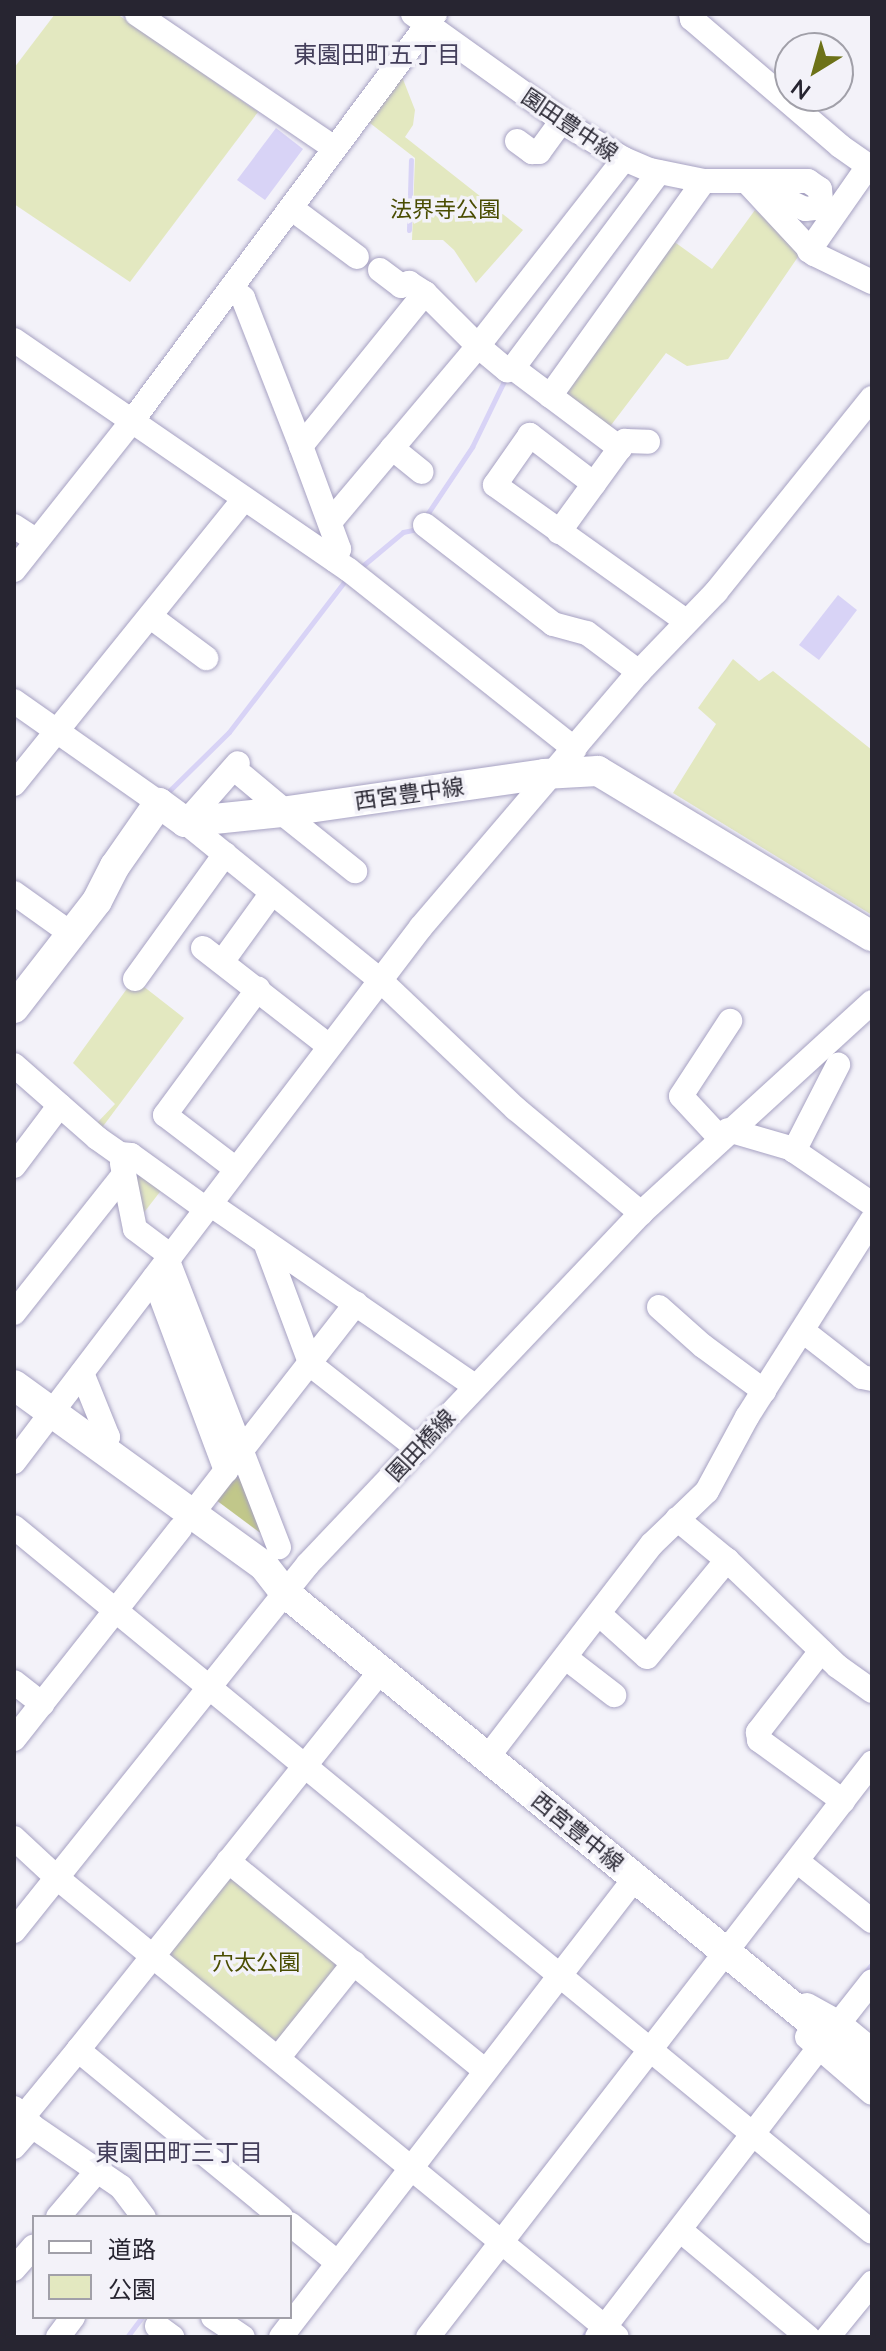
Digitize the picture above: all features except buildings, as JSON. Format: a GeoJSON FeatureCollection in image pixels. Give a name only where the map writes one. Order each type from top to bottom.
{"type":"FeatureCollection","features":[{"type":"Feature","properties":{"kind":"main road","name":"西宮豊中線"},"geometry":{"type":"LineString","coordinates":[[186,821],[283,812],[556,773],[588,770],[607,773],[792,890],[872,936]]}},
{"type":"Feature","properties":{"kind":"main road"},"geometry":{"type":"LineString","coordinates":[[14,1008],[97,901],[115,866],[159,803],[186,821]]}},
{"type":"Feature","properties":{"kind":"main road","name":"西宮豊中線"},"geometry":{"type":"LineString","coordinates":[[14,1385],[46,1420],[186,1522]]}},
{"type":"Feature","properties":{"kind":"main road","name":"西宮豊中線"},"geometry":{"type":"LineString","coordinates":[[14,1410],[46,1420],[102,1450],[252,1582],[284,1592],[872,2071]]}},
{"type":"Feature","properties":{"kind":"street"},"geometry":{"type":"LineString","coordinates":[[137,14],[334,148]]}},
{"type":"Feature","properties":{"kind":"street"},"geometry":{"type":"LineString","coordinates":[[691,14],[692,19],[840,146],[872,168]]}},
{"type":"Feature","properties":{"kind":"street"},"geometry":{"type":"LineString","coordinates":[[14,570],[132,421],[291,208],[425,17]]}},
{"type":"Feature","properties":{"kind":"street","name":"園田豊中線"},"geometry":{"type":"LineString","coordinates":[[425,17],[562,120],[624,159],[659,172],[704,181],[748,182],[809,251]]}},
{"type":"Feature","properties":{"kind":"street"},"geometry":{"type":"LineString","coordinates":[[517,141],[532,152],[539,152],[562,120]]}},
{"type":"Feature","properties":{"kind":"street"},"geometry":{"type":"LineString","coordinates":[[330,522],[475,349],[624,159]]}},
{"type":"Feature","properties":{"kind":"street"},"geometry":{"type":"LineString","coordinates":[[871,279],[809,251],[867,168],[872,168]]}},
{"type":"Feature","properties":{"kind":"street"},"geometry":{"type":"LineString","coordinates":[[380,270],[401,286],[409,283],[425,293],[475,349],[507,370],[513,368],[659,172]]}},
{"type":"Feature","properties":{"kind":"street"},"geometry":{"type":"LineString","coordinates":[[550,396],[704,181]]}},
{"type":"Feature","properties":{"kind":"street"},"geometry":{"type":"LineString","coordinates":[[291,208],[357,257]]}},
{"type":"Feature","properties":{"kind":"street"},"geometry":{"type":"LineString","coordinates":[[231,288],[243,298],[301,446],[340,551],[335,560]]}},
{"type":"Feature","properties":{"kind":"street"},"geometry":{"type":"LineString","coordinates":[[301,446],[425,293]]}},
{"type":"Feature","properties":{"kind":"street"},"geometry":{"type":"LineString","coordinates":[[14,340],[335,560],[575,749]]}},
{"type":"Feature","properties":{"kind":"street"},"geometry":{"type":"LineString","coordinates":[[513,368],[620,448]]}},
{"type":"Feature","properties":{"kind":"street"},"geometry":{"type":"LineString","coordinates":[[14,1462],[455,885],[556,773],[639,672],[716,592],[871,400]]}},
{"type":"Feature","properties":{"kind":"street"},"geometry":{"type":"LineString","coordinates":[[594,484],[530,435],[495,485],[686,621]]}},
{"type":"Feature","properties":{"kind":"street"},"geometry":{"type":"LineString","coordinates":[[559,532],[625,441],[648,442]]}},
{"type":"Feature","properties":{"kind":"street"},"geometry":{"type":"LineString","coordinates":[[392,448],[422,472]]}},
{"type":"Feature","properties":{"kind":"street"},"geometry":{"type":"LineString","coordinates":[[14,784],[60,731],[244,499]]}},
{"type":"Feature","properties":{"kind":"street"},"geometry":{"type":"LineString","coordinates":[[425,525],[553,624],[587,633],[639,672]]}},
{"type":"Feature","properties":{"kind":"street"},"geometry":{"type":"LineString","coordinates":[[14,526],[37,541]]}},
{"type":"Feature","properties":{"kind":"street"},"geometry":{"type":"LineString","coordinates":[[151,617],[206,658]]}},
{"type":"Feature","properties":{"kind":"street"},"geometry":{"type":"LineString","coordinates":[[14,701],[159,803]]}},
{"type":"Feature","properties":{"kind":"street"},"geometry":{"type":"LineString","coordinates":[[355,871],[283,812],[241,770],[186,821],[380,980],[516,1109],[641,1213]]}},
{"type":"Feature","properties":{"kind":"street"},"geometry":{"type":"LineString","coordinates":[[135,979],[225,854]]}},
{"type":"Feature","properties":{"kind":"street"},"geometry":{"type":"LineString","coordinates":[[14,893],[70,933]]}},
{"type":"Feature","properties":{"kind":"street"},"geometry":{"type":"LineString","coordinates":[[272,893],[212,955],[329,1046]]}},
{"type":"Feature","properties":{"kind":"street"},"geometry":{"type":"LineString","coordinates":[[236,1169],[165,1115],[258,989]]}},
{"type":"Feature","properties":{"kind":"street","name":"園田橋線"},"geometry":{"type":"LineString","coordinates":[[14,1931],[284,1592],[641,1213],[872,1002]]}},
{"type":"Feature","properties":{"kind":"street"},"geometry":{"type":"LineString","coordinates":[[730,1021],[681,1096],[724,1134],[794,1151],[872,1204]]}},
{"type":"Feature","properties":{"kind":"street"},"geometry":{"type":"LineString","coordinates":[[14,1065],[122,1164],[135,1229],[164,1265],[198,1367],[226,1471]]}},
{"type":"Feature","properties":{"kind":"street"},"geometry":{"type":"LineString","coordinates":[[794,1151],[838,1065]]}},
{"type":"Feature","properties":{"kind":"street"},"geometry":{"type":"LineString","coordinates":[[14,1166],[60,1105]]}},
{"type":"Feature","properties":{"kind":"street"},"geometry":{"type":"LineString","coordinates":[[14,1313],[131,1155],[356,1303],[475,1386]]}},
{"type":"Feature","properties":{"kind":"street"},"geometry":{"type":"LineString","coordinates":[[487,1758],[652,1544],[707,1491],[820,1299],[869,1231]]}},
{"type":"Feature","properties":{"kind":"street"},"geometry":{"type":"LineString","coordinates":[[265,1242],[311,1365],[417,1448]]}},
{"type":"Feature","properties":{"kind":"street"},"geometry":{"type":"LineString","coordinates":[[14,1739],[311,1365],[356,1303]]}},
{"type":"Feature","properties":{"kind":"street"},"geometry":{"type":"LineString","coordinates":[[659,1307],[703,1346],[764,1391]]}},
{"type":"Feature","properties":{"kind":"street"},"geometry":{"type":"LineString","coordinates":[[803,1331],[862,1377],[872,1379]]}},
{"type":"Feature","properties":{"kind":"street"},"geometry":{"type":"LineString","coordinates":[[198,1367],[242,1451],[279,1547]]}},
{"type":"Feature","properties":{"kind":"street"},"geometry":{"type":"LineString","coordinates":[[82,1373],[108,1437],[102,1450]]}},
{"type":"Feature","properties":{"kind":"street"},"geometry":{"type":"LineString","coordinates":[[677,1519],[727,1560],[821,1651],[872,1691]]}},
{"type":"Feature","properties":{"kind":"street"},"geometry":{"type":"LineString","coordinates":[[14,1527],[872,2232]]}},
{"type":"Feature","properties":{"kind":"street"},"geometry":{"type":"LineString","coordinates":[[599,1614],[647,1657],[727,1560]]}},
{"type":"Feature","properties":{"kind":"street"},"geometry":{"type":"LineString","coordinates":[[821,1651],[758,1732],[759,1740],[843,1801]]}},
{"type":"Feature","properties":{"kind":"street"},"geometry":{"type":"LineString","coordinates":[[566,1658],[614,1695]]}},
{"type":"Feature","properties":{"kind":"street"},"geometry":{"type":"LineString","coordinates":[[14,2147],[23,2117],[381,1671]]}},
{"type":"Feature","properties":{"kind":"street"},"geometry":{"type":"LineString","coordinates":[[14,1682],[42,1704]]}},
{"type":"Feature","properties":{"kind":"street"},"geometry":{"type":"LineString","coordinates":[[428,2337],[872,1763]]}},
{"type":"Feature","properties":{"kind":"street"},"geometry":{"type":"LineString","coordinates":[[14,1838],[56,1877],[602,2328],[680,2230],[748,2129],[818,2049]]}},
{"type":"Feature","properties":{"kind":"street"},"geometry":{"type":"LineString","coordinates":[[228,1861],[484,2070]]}},
{"type":"Feature","properties":{"kind":"street"},"geometry":{"type":"LineString","coordinates":[[797,1861],[872,1921]]}},
{"type":"Feature","properties":{"kind":"street"},"geometry":{"type":"LineString","coordinates":[[281,2337],[635,1878]]}},
{"type":"Feature","properties":{"kind":"street"},"geometry":{"type":"LineString","coordinates":[[278,2058],[354,1963]]}},
{"type":"Feature","properties":{"kind":"street"},"geometry":{"type":"LineString","coordinates":[[753,1973],[839,2023],[872,2050]]}},
{"type":"Feature","properties":{"kind":"street"},"geometry":{"type":"LineString","coordinates":[[753,1973],[818,2049],[872,2093]]}},
{"type":"Feature","properties":{"kind":"street"},"geometry":{"type":"LineString","coordinates":[[839,2023],[872,1981]]}},
{"type":"Feature","properties":{"kind":"street"},"geometry":{"type":"LineString","coordinates":[[78,2050],[279,2215]]}},
{"type":"Feature","properties":{"kind":"street"},"geometry":{"type":"LineString","coordinates":[[23,2117],[128,2193],[143,2215]]}},
{"type":"Feature","properties":{"kind":"street"},"geometry":{"type":"LineString","coordinates":[[60,2215],[98,2170]]}},
{"type":"Feature","properties":{"kind":"street"},"geometry":{"type":"LineString","coordinates":[[292,2226],[338,2263]]}},
{"type":"Feature","properties":{"kind":"street"},"geometry":{"type":"LineString","coordinates":[[680,2230],[808,2337]]}},
{"type":"Feature","properties":{"kind":"street"},"geometry":{"type":"LineString","coordinates":[[14,2269],[32,2248]]}},
{"type":"Feature","properties":{"kind":"street"},"geometry":{"type":"LineString","coordinates":[[828,2337],[872,2283]]}},
{"type":"Feature","properties":{"kind":"street"},"geometry":{"type":"LineString","coordinates":[[58,2337],[72,2319]]}},
{"type":"Feature","properties":{"kind":"street"},"geometry":{"type":"LineString","coordinates":[[216,2319],[243,2337]]}},
{"type":"Feature","properties":{"kind":"green space"},"geometry":{"type":"Polygon","coordinates":[[[55,14],[117,14],[258,112],[130,282],[14,204],[14,68],[55,14]]]}},
{"type":"Feature","properties":{"kind":"green space","name":"法界寺公園"},"geometry":{"type":"Polygon","coordinates":[[[399,69],[415,110],[413,125],[405,137],[523,230],[476,283],[454,250],[443,240],[412,240],[415,158],[366,120],[399,69]]]}},
{"type":"Feature","properties":{"kind":"green space"},"geometry":{"type":"Polygon","coordinates":[[[755,210],[802,251],[728,359],[687,366],[666,353],[605,433],[558,396],[669,238],[712,269],[755,210]]]}},
{"type":"Feature","properties":{"kind":"green space"},"geometry":{"type":"Polygon","coordinates":[[[733,659],[759,681],[773,671],[872,750],[872,915],[673,793],[716,724],[698,708],[733,659]]]}},
{"type":"Feature","properties":{"kind":"green space"},"geometry":{"type":"Polygon","coordinates":[[[134,979],[184,1018],[101,1129],[96,1124],[115,1104],[73,1063],[134,979]]]}},
{"type":"Feature","properties":{"kind":"green space"},"geometry":{"type":"Polygon","coordinates":[[[125,1158],[166,1184],[139,1219],[125,1158]]]}},
{"type":"Feature","properties":{"kind":"green space"},"geometry":{"type":"Polygon","coordinates":[[[240,1469],[263,1535],[216,1500],[240,1469]]]}},
{"type":"Feature","properties":{"kind":"green space","name":"穴太公園"},"geometry":{"type":"Polygon","coordinates":[[[226,1875],[341,1961],[279,2046],[166,1958],[226,1875]]]}},
{"type":"Feature","properties":{"kind":"shaded area"},"geometry":{"type":"Polygon","coordinates":[[[276,128],[303,149],[265,200],[237,180],[276,128]]]}},
{"type":"Feature","properties":{"kind":"shaded area"},"geometry":{"type":"Polygon","coordinates":[[[838,595],[857,610],[819,660],[799,645],[838,595]]]}},
{"type":"Feature","properties":{"kind":"waterway"},"geometry":{"type":"LineString","coordinates":[[409,230],[411,160]]}},
{"type":"Feature","properties":{"kind":"waterway"},"geometry":{"type":"LineString","coordinates":[[424,519],[472,447],[506,377]]}},
{"type":"Feature","properties":{"kind":"waterway"},"geometry":{"type":"LineString","coordinates":[[360,568],[403,532],[417,529]]}},
{"type":"Feature","properties":{"kind":"waterway"},"geometry":{"type":"LineString","coordinates":[[166,794],[229,732],[347,578]]}},
{"type":"Feature","properties":{"kind":"waterway"},"geometry":{"type":"LineString","coordinates":[[863,1975],[872,1964]]}},
{"type":"Feature","properties":{"kind":"waterway"},"geometry":{"type":"LineString","coordinates":[[127,2337],[140,2319]]}},
{"type":"Feature","properties":{"kind":"waterway"},"geometry":{"type":"LineString","coordinates":[[583,2337],[590,2327]]}},
{"type":"Feature","properties":{"kind":"district","name":"東園田町五丁目"},"geometry":{"type":"Point","coordinates":[377,54]}},
{"type":"Feature","properties":{"kind":"district","name":"東園田町三丁目"},"geometry":{"type":"Point","coordinates":[179,2152]}}]}
